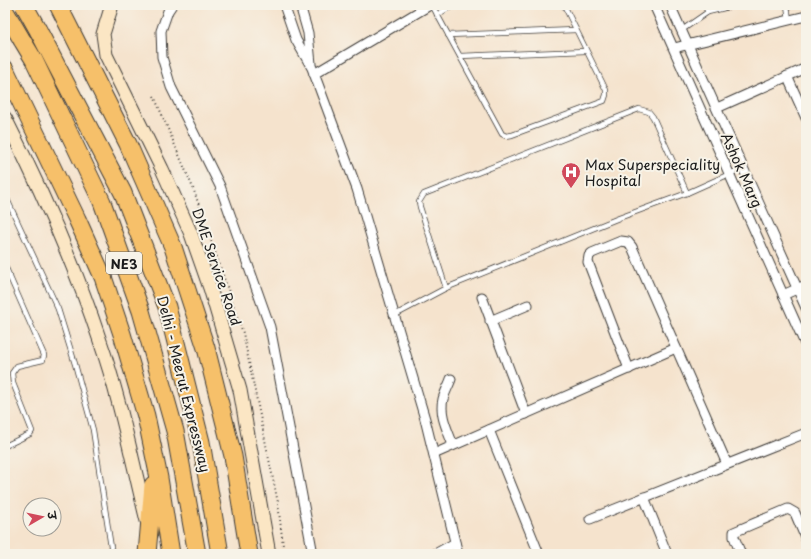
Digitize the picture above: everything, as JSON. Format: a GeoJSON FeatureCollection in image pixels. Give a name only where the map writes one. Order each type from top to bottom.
{"type":"FeatureCollection","features":[{"type":"Feature","properties":{"kind":"highway","name":"Delhi - Meerut Expressway"},"geometry":{"type":"LineString","coordinates":[[24,5],[123,193],[167,307],[201,442],[220,554]]}},
{"type":"Feature","properties":{"kind":"highway"},"geometry":{"type":"LineString","coordinates":[[58,5],[128,144],[173,247],[206,348],[233,456],[248,554]]}},
{"type":"Feature","properties":{"kind":"highway","name":"Delhi - Meerut Expressway"},"geometry":{"type":"LineString","coordinates":[[5,11],[34,60],[102,202],[141,311],[175,431],[197,554]]}},
{"type":"Feature","properties":{"kind":"highway"},"geometry":{"type":"LineString","coordinates":[[5,69],[77,219],[103,277],[122,334],[146,416],[159,478],[171,554]]}},
{"type":"Feature","properties":{"kind":"highway"},"geometry":{"type":"LineString","coordinates":[[147,554],[153,492],[152,443]]}},
{"type":"Feature","properties":{"kind":"main road"},"geometry":{"type":"LineString","coordinates":[[5,20],[30,5]]}},
{"type":"Feature","properties":{"kind":"main road","name":"DME Service Road"},"geometry":{"type":"LineString","coordinates":[[112,5],[103,34],[106,55],[162,169],[191,234],[210,288],[240,390],[270,554]]}},
{"type":"Feature","properties":{"kind":"main road"},"geometry":{"type":"LineString","coordinates":[[5,118],[34,176],[57,229],[100,339],[117,398],[154,554]]}},
{"type":"Feature","properties":{"kind":"street"},"geometry":{"type":"LineString","coordinates":[[172,5],[168,11],[161,31],[162,57],[171,87],[220,186],[270,327],[313,554]]}},
{"type":"Feature","properties":{"kind":"street"},"geometry":{"type":"LineString","coordinates":[[284,5],[296,40],[313,71],[357,189],[425,419],[458,554]]}},
{"type":"Feature","properties":{"kind":"street"},"geometry":{"type":"LineString","coordinates":[[300,5],[308,34],[313,71]]}},
{"type":"Feature","properties":{"kind":"street"},"geometry":{"type":"LineString","coordinates":[[313,71],[431,5]]}},
{"type":"Feature","properties":{"kind":"street","name":"Ashok Marg"},"geometry":{"type":"LineString","coordinates":[[654,5],[806,346]]}},
{"type":"Feature","properties":{"kind":"street","name":"Ashok Marg"},"geometry":{"type":"LineString","coordinates":[[670,5],[744,168],[802,287],[806,308]]}},
{"type":"Feature","properties":{"kind":"street"},"geometry":{"type":"LineString","coordinates":[[674,48],[806,16]]}},
{"type":"Feature","properties":{"kind":"street"},"geometry":{"type":"LineString","coordinates":[[717,108],[806,68]]}},
{"type":"Feature","properties":{"kind":"street"},"geometry":{"type":"LineString","coordinates":[[787,76],[806,118]]}},
{"type":"Feature","properties":{"kind":"street"},"geometry":{"type":"LineString","coordinates":[[629,369],[588,265],[588,260],[592,253],[621,241],[628,242],[630,244],[727,464]]}},
{"type":"Feature","properties":{"kind":"street"},"geometry":{"type":"LineString","coordinates":[[783,295],[802,287]]}},
{"type":"Feature","properties":{"kind":"street"},"geometry":{"type":"LineString","coordinates":[[482,297],[526,414]]}},
{"type":"Feature","properties":{"kind":"street"},"geometry":{"type":"LineString","coordinates":[[490,320],[528,305]]}},
{"type":"Feature","properties":{"kind":"street"},"geometry":{"type":"LineString","coordinates":[[434,454],[676,348]]}},
{"type":"Feature","properties":{"kind":"street"},"geometry":{"type":"LineString","coordinates":[[451,379],[443,398],[441,409],[453,446]]}},
{"type":"Feature","properties":{"kind":"street"},"geometry":{"type":"LineString","coordinates":[[489,430],[539,554]]}},
{"type":"Feature","properties":{"kind":"street"},"geometry":{"type":"LineString","coordinates":[[590,518],[806,433]]}},
{"type":"Feature","properties":{"kind":"street"},"geometry":{"type":"LineString","coordinates":[[644,497],[667,554]]}},
{"type":"Feature","properties":{"kind":"street"},"geometry":{"type":"LineString","coordinates":[[741,554],[734,537],[734,532],[788,509],[795,513],[806,539]]}},
{"type":"Feature","properties":{"kind":"street"},"geometry":{"type":"LineString","coordinates":[[435,554],[455,543]]}},
{"type":"Feature","properties":{"kind":"lane"},"geometry":{"type":"LineString","coordinates":[[431,5],[502,134],[506,136],[604,101],[606,90],[564,5]]}},
{"type":"Feature","properties":{"kind":"lane"},"geometry":{"type":"LineString","coordinates":[[437,15],[453,5]]}},
{"type":"Feature","properties":{"kind":"lane"},"geometry":{"type":"LineString","coordinates":[[704,5],[708,12]]}},
{"type":"Feature","properties":{"kind":"lane"},"geometry":{"type":"LineString","coordinates":[[682,30],[708,12],[737,5]]}},
{"type":"Feature","properties":{"kind":"lane"},"geometry":{"type":"LineString","coordinates":[[787,5],[789,20]]}},
{"type":"Feature","properties":{"kind":"lane"},"geometry":{"type":"LineString","coordinates":[[448,35],[576,30]]}},
{"type":"Feature","properties":{"kind":"lane"},"geometry":{"type":"LineString","coordinates":[[460,56],[586,51]]}},
{"type":"Feature","properties":{"kind":"lane"},"geometry":{"type":"LineString","coordinates":[[446,288],[420,207],[419,202],[424,194],[639,110],[649,112],[653,117],[687,193]]}},
{"type":"Feature","properties":{"kind":"lane"},"geometry":{"type":"LineString","coordinates":[[395,315],[446,288],[619,218],[687,193],[744,168]]}},
{"type":"Feature","properties":{"kind":"lane"},"geometry":{"type":"LineString","coordinates":[[5,195],[58,309],[73,357],[93,430],[112,554]]}},
{"type":"Feature","properties":{"kind":"lane"},"geometry":{"type":"LineString","coordinates":[[5,266],[44,355],[43,360],[17,366],[12,373],[13,383],[32,431],[30,434],[5,446]]}},
{"type":"Feature","properties":{"kind":"lane"},"geometry":{"type":"LineString","coordinates":[[5,280],[10,276]]}},
{"type":"Feature","properties":{"kind":"place","name":"Max Superspeciality Hospital"},"geometry":{"type":"Point","coordinates":[571,189]}}]}
